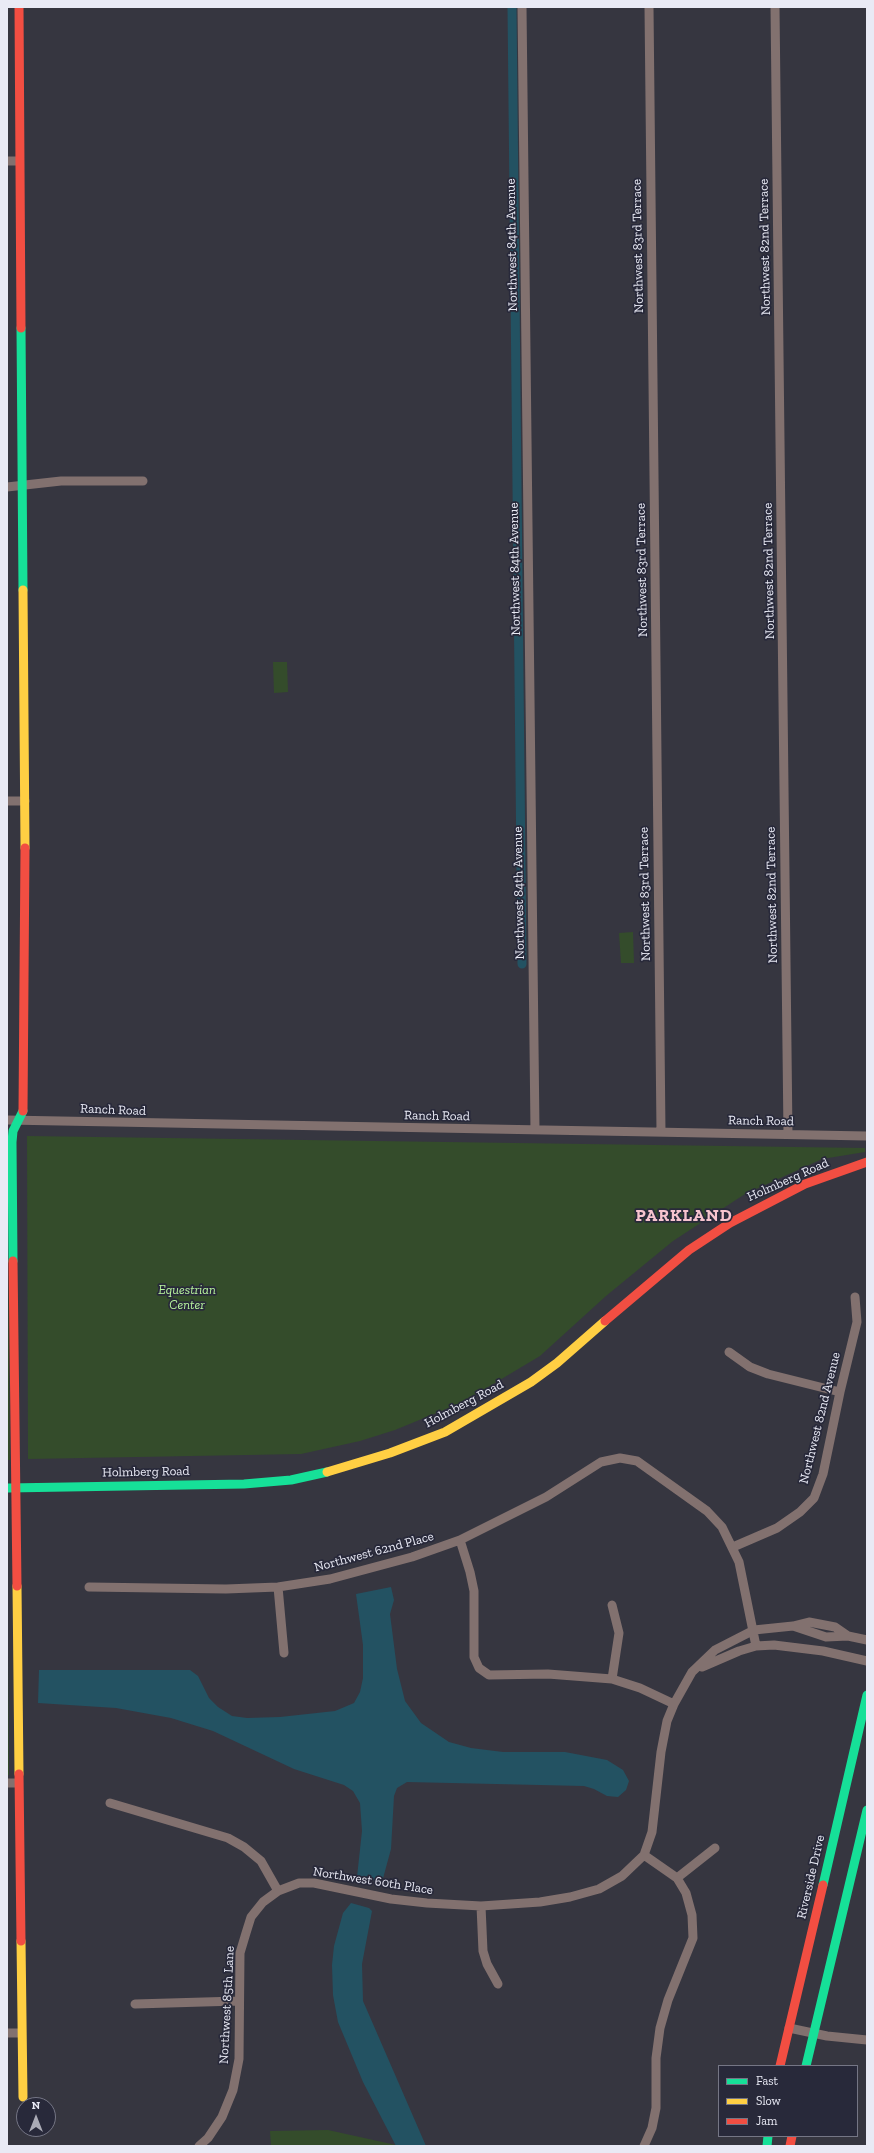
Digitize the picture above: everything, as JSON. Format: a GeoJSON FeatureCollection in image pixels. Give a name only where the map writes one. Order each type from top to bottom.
{"type":"FeatureCollection","features":[{"type":"Feature","properties":{"kind":"street"},"geometry":{"type":"LineString","coordinates":[[19,7],[25,801],[25,1108],[13,1131],[12,1142],[11,1488],[23,2097]]}},
{"type":"Feature","properties":{"kind":"street","name":"Northwest 84th Avenue"},"geometry":{"type":"LineString","coordinates":[[522,7],[535,1130]]}},
{"type":"Feature","properties":{"kind":"street","name":"Northwest 83rd Terrace"},"geometry":{"type":"LineString","coordinates":[[649,7],[661,1132]]}},
{"type":"Feature","properties":{"kind":"street","name":"Northwest 82nd Terrace"},"geometry":{"type":"LineString","coordinates":[[775,7],[788,1134]]}},
{"type":"Feature","properties":{"kind":"street"},"geometry":{"type":"LineString","coordinates":[[7,161],[19,161]]}},
{"type":"Feature","properties":{"kind":"street"},"geometry":{"type":"LineString","coordinates":[[7,487],[61,481],[143,481]]}},
{"type":"Feature","properties":{"kind":"street"},"geometry":{"type":"LineString","coordinates":[[7,801],[25,801]]}},
{"type":"Feature","properties":{"kind":"street","name":"Ranch Road"},"geometry":{"type":"LineString","coordinates":[[7,1120],[867,1136]]}},
{"type":"Feature","properties":{"kind":"street","name":"Holmberg Road"},"geometry":{"type":"LineString","coordinates":[[11,1488],[244,1484],[291,1480],[338,1469],[390,1453],[445,1432],[531,1382],[586,1339],[679,1258],[730,1222],[805,1184],[867,1162]]}},
{"type":"Feature","properties":{"kind":"street","name":"Northwest 82nd Avenue"},"geometry":{"type":"LineString","coordinates":[[732,1547],[777,1528],[800,1512],[814,1498],[823,1474],[840,1392],[857,1322],[855,1297]]}},
{"type":"Feature","properties":{"kind":"street"},"geometry":{"type":"LineString","coordinates":[[729,1352],[750,1367],[768,1374],[840,1392]]}},
{"type":"Feature","properties":{"kind":"street","name":"Northwest 62nd Place"},"geometry":{"type":"LineString","coordinates":[[89,1587],[226,1590],[278,1587],[330,1579],[412,1557],[460,1540],[546,1497],[601,1462],[620,1458],[638,1461],[707,1511],[722,1527],[732,1547]]}},
{"type":"Feature","properties":{"kind":"street"},"geometry":{"type":"LineString","coordinates":[[460,1540],[474,1591],[474,1657],[479,1668],[489,1675],[548,1674],[612,1679],[640,1688],[674,1704]]}},
{"type":"Feature","properties":{"kind":"street"},"geometry":{"type":"LineString","coordinates":[[732,1547],[739,1562],[754,1630],[756,1646]]}},
{"type":"Feature","properties":{"kind":"street"},"geometry":{"type":"LineString","coordinates":[[278,1587],[284,1653]]}},
{"type":"Feature","properties":{"kind":"street"},"geometry":{"type":"LineString","coordinates":[[612,1605],[619,1633],[612,1679]]}},
{"type":"Feature","properties":{"kind":"street"},"geometry":{"type":"LineString","coordinates":[[644,2146],[652,2128],[656,2108],[656,2058],[660,2028],[668,2000],[693,1938],[692,1915],[686,1893],[677,1878],[644,1855],[652,1832],[661,1752],[667,1721],[674,1704],[692,1672],[715,1650],[754,1630],[793,1626],[809,1622],[835,1627],[848,1636]]}},
{"type":"Feature","properties":{"kind":"street"},"geometry":{"type":"LineString","coordinates":[[793,1626],[826,1637],[848,1636],[867,1640]]}},
{"type":"Feature","properties":{"kind":"street"},"geometry":{"type":"LineString","coordinates":[[806,1648],[809,1632]]}},
{"type":"Feature","properties":{"kind":"street"},"geometry":{"type":"LineString","coordinates":[[692,1672],[722,1656],[756,1646],[774,1645],[806,1648],[867,1661]]}},
{"type":"Feature","properties":{"kind":"street","name":"Riverside Drive"},"geometry":{"type":"LineString","coordinates":[[780,2065],[867,1695]]}},
{"type":"Feature","properties":{"kind":"street"},"geometry":{"type":"LineString","coordinates":[[7,1783],[18,1783]]}},
{"type":"Feature","properties":{"kind":"street"},"geometry":{"type":"LineString","coordinates":[[110,1803],[228,1838],[244,1847],[261,1861],[278,1891]]}},
{"type":"Feature","properties":{"kind":"street"},"geometry":{"type":"LineString","coordinates":[[806,2065],[867,1810]]}},
{"type":"Feature","properties":{"kind":"street"},"geometry":{"type":"LineString","coordinates":[[677,1878],[715,1848]]}},
{"type":"Feature","properties":{"kind":"street","name":"Northwest 60th Place"},"geometry":{"type":"LineString","coordinates":[[278,1891],[299,1883],[314,1882],[391,1899],[481,1906],[540,1902],[570,1897],[599,1889],[622,1876],[644,1855]]}},
{"type":"Feature","properties":{"kind":"street","name":"Northwest 85th Lane"},"geometry":{"type":"LineString","coordinates":[[199,2146],[208,2138],[222,2117],[233,2090],[239,2060],[238,2001],[240,1954],[247,1927],[251,1917],[263,1902],[278,1891]]}},
{"type":"Feature","properties":{"kind":"street"},"geometry":{"type":"LineString","coordinates":[[481,1906],[483,1951],[487,1964],[498,1984]]}},
{"type":"Feature","properties":{"kind":"street"},"geometry":{"type":"LineString","coordinates":[[135,2004],[238,2001]]}},
{"type":"Feature","properties":{"kind":"street"},"geometry":{"type":"LineString","coordinates":[[789,2028],[814,2034],[867,2040]]}},
{"type":"Feature","properties":{"kind":"street"},"geometry":{"type":"LineString","coordinates":[[7,2033],[21,2033]]}},
{"type":"Feature","properties":{"kind":"green space"},"geometry":{"type":"Polygon","coordinates":[[[273,662],[287,662],[288,692],[274,693],[273,662]]]}},
{"type":"Feature","properties":{"kind":"green space"},"geometry":{"type":"Polygon","coordinates":[[[633,932],[634,963],[621,963],[619,933],[633,932]]]}},
{"type":"Feature","properties":{"kind":"green space","name":"Equestrian Center"},"geometry":{"type":"Polygon","coordinates":[[[27,1136],[865,1148],[865,1152],[822,1159],[745,1194],[673,1241],[606,1296],[540,1356],[463,1402],[395,1430],[360,1441],[301,1454],[28,1459],[27,1136]]]}},
{"type":"Feature","properties":{"kind":"green space"},"geometry":{"type":"Polygon","coordinates":[[[7,1153],[10,1460],[7,1460],[7,1153]]]}},
{"type":"Feature","properties":{"kind":"green space"},"geometry":{"type":"Polygon","coordinates":[[[7,1538],[9,1775],[7,1775],[7,1538]]]}},
{"type":"Feature","properties":{"kind":"green space"},"geometry":{"type":"Polygon","coordinates":[[[328,2130],[396,2146],[271,2146],[270,2131],[328,2130]]]}},
{"type":"Feature","properties":{"kind":"water"},"geometry":{"type":"Polygon","coordinates":[[[391,1587],[394,1600],[390,1614],[397,1669],[405,1701],[421,1723],[449,1742],[471,1748],[503,1752],[565,1752],[607,1760],[623,1770],[629,1781],[626,1790],[618,1797],[607,1796],[594,1789],[584,1786],[407,1782],[397,1788],[394,1796],[391,1849],[382,1882],[357,1877],[362,1831],[360,1803],[353,1791],[344,1785],[294,1769],[213,1731],[171,1718],[116,1708],[38,1703],[39,1670],[190,1670],[198,1676],[209,1698],[218,1707],[232,1716],[247,1718],[280,1717],[335,1711],[354,1703],[360,1692],[363,1678],[363,1645],[356,1594],[391,1587]]]}},
{"type":"Feature","properties":{"kind":"water"},"geometry":{"type":"Polygon","coordinates":[[[351,1903],[369,1908],[372,1911],[362,1964],[363,2001],[426,2146],[396,2146],[363,2082],[338,2022],[333,1995],[332,1965],[334,1946],[343,1913],[351,1903]]]}},
{"type":"Feature","properties":{"kind":"waterway"},"geometry":{"type":"LineString","coordinates":[[512,7],[522,964]]}},
{"type":"Feature","properties":{"kind":"traffic: fast"},"geometry":{"type":"LineString","coordinates":[[21,328],[23,590]]}},
{"type":"Feature","properties":{"kind":"traffic: fast"},"geometry":{"type":"LineString","coordinates":[[13,1261],[12,1142],[13,1131],[23,1111]]}},
{"type":"Feature","properties":{"kind":"traffic: fast"},"geometry":{"type":"LineString","coordinates":[[8,1488],[244,1484],[291,1480],[327,1472]]}},
{"type":"Feature","properties":{"kind":"traffic: fast"},"geometry":{"type":"LineString","coordinates":[[823,1885],[867,1695]]}},
{"type":"Feature","properties":{"kind":"traffic: fast"},"geometry":{"type":"LineString","coordinates":[[806,2065],[867,1810]]}},
{"type":"Feature","properties":{"kind":"traffic: fast"},"geometry":{"type":"LineString","coordinates":[[767,2146],[768,2137]]}},
{"type":"Feature","properties":{"kind":"traffic: slow"},"geometry":{"type":"LineString","coordinates":[[23,590],[25,848]]}},
{"type":"Feature","properties":{"kind":"traffic: slow"},"geometry":{"type":"LineString","coordinates":[[327,1472],[390,1453],[445,1432],[531,1382],[557,1363],[605,1321]]}},
{"type":"Feature","properties":{"kind":"traffic: slow"},"geometry":{"type":"LineString","coordinates":[[17,1586],[19,1774]]}},
{"type":"Feature","properties":{"kind":"traffic: slow"},"geometry":{"type":"LineString","coordinates":[[21,1941],[23,2097]]}},
{"type":"Feature","properties":{"kind":"traffic: jam"},"geometry":{"type":"LineString","coordinates":[[19,7],[21,328]]}},
{"type":"Feature","properties":{"kind":"traffic: jam"},"geometry":{"type":"LineString","coordinates":[[23,1111],[25,848]]}},
{"type":"Feature","properties":{"kind":"traffic: jam"},"geometry":{"type":"LineString","coordinates":[[605,1321],[689,1250],[730,1223],[805,1184],[867,1162]]}},
{"type":"Feature","properties":{"kind":"traffic: jam"},"geometry":{"type":"LineString","coordinates":[[13,1261],[17,1586]]}},
{"type":"Feature","properties":{"kind":"traffic: jam"},"geometry":{"type":"LineString","coordinates":[[19,1774],[21,1941]]}},
{"type":"Feature","properties":{"kind":"traffic: jam"},"geometry":{"type":"LineString","coordinates":[[780,2065],[823,1885]]}},
{"type":"Feature","properties":{"kind":"traffic: jam"},"geometry":{"type":"LineString","coordinates":[[790,2146],[792,2137]]}},
{"type":"Feature","properties":{"kind":"district","name":"PARKLAND"},"geometry":{"type":"Point","coordinates":[684,1216]}}]}
